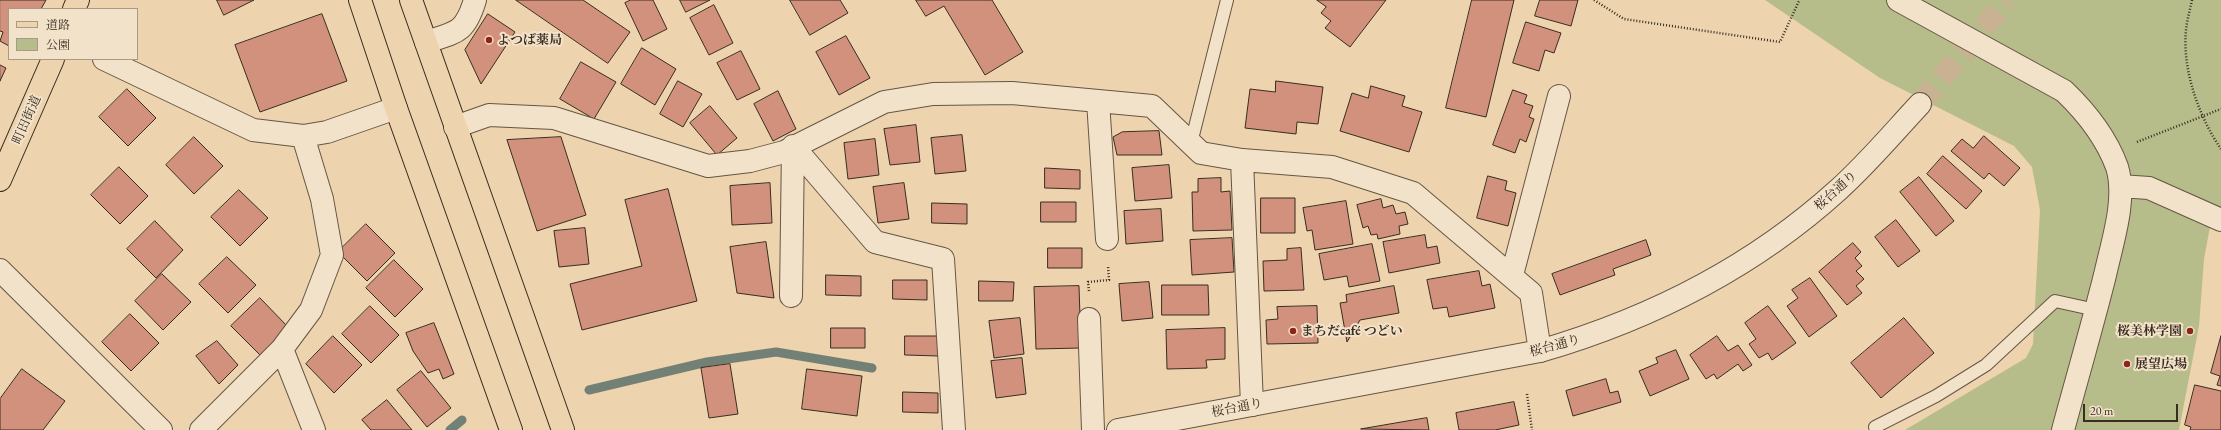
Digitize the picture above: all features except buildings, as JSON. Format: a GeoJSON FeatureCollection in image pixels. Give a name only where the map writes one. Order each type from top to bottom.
{"type":"FeatureCollection","features":[{"type":"Feature","properties":{"kind":"main road"},"geometry":{"type":"LineString","coordinates":[[360,0],[396,108],[511,430]]}},
{"type":"Feature","properties":{"kind":"main road"},"geometry":{"type":"LineString","coordinates":[[411,0],[563,430]]}},
{"type":"Feature","properties":{"kind":"main road","name":"町田街道"},"geometry":{"type":"LineString","coordinates":[[0,180],[53,60]]}},
{"type":"Feature","properties":{"kind":"street"},"geometry":{"type":"LineString","coordinates":[[426,42],[458,30],[465,25],[475,0]]}},
{"type":"Feature","properties":{"kind":"street"},"geometry":{"type":"LineString","coordinates":[[1898,0],[2064,91],[2086,112],[2106,142],[2117,168],[2120,186],[2118,221],[2096,310],[2063,430]]}},
{"type":"Feature","properties":{"kind":"street"},"geometry":{"type":"LineString","coordinates":[[106,60],[253,130],[303,136],[327,132],[396,108]]}},
{"type":"Feature","properties":{"kind":"street"},"geometry":{"type":"LineString","coordinates":[[455,127],[489,115],[554,118],[708,166],[750,161],[784,152],[793,146],[884,102],[933,94],[1012,93],[1152,106],[1201,153],[1242,160],[1332,167],[1413,193],[1531,293],[1540,351]]}},
{"type":"Feature","properties":{"kind":"street"},"geometry":{"type":"LineString","coordinates":[[1512,276],[1559,96]]}},
{"type":"Feature","properties":{"kind":"street"},"geometry":{"type":"LineString","coordinates":[[1098,101],[1107,239]]}},
{"type":"Feature","properties":{"kind":"street","name":"桜台通り"},"geometry":{"type":"LineString","coordinates":[[1118,430],[1540,351],[1589,337],[1648,313],[1697,289],[1744,261],[1793,227],[1838,190],[1863,166],[1920,104]]}},
{"type":"Feature","properties":{"kind":"street"},"geometry":{"type":"LineString","coordinates":[[200,430],[282,349],[311,310],[332,255],[322,199],[303,136]]}},
{"type":"Feature","properties":{"kind":"street"},"geometry":{"type":"LineString","coordinates":[[791,296],[793,146]]}},
{"type":"Feature","properties":{"kind":"street"},"geometry":{"type":"LineString","coordinates":[[793,146],[875,242],[943,259],[954,430]]}},
{"type":"Feature","properties":{"kind":"street"},"geometry":{"type":"LineString","coordinates":[[1242,160],[1252,405]]}},
{"type":"Feature","properties":{"kind":"street"},"geometry":{"type":"LineString","coordinates":[[2120,186],[2149,188],[2221,220]]}},
{"type":"Feature","properties":{"kind":"street"},"geometry":{"type":"LineString","coordinates":[[0,270],[161,430]]}},
{"type":"Feature","properties":{"kind":"street"},"geometry":{"type":"LineString","coordinates":[[1089,319],[1092,430]]}},
{"type":"Feature","properties":{"kind":"street"},"geometry":{"type":"LineString","coordinates":[[282,349],[314,430]]}},
{"type":"Feature","properties":{"kind":"lane"},"geometry":{"type":"LineString","coordinates":[[1191,143],[1227,0]]}},
{"type":"Feature","properties":{"kind":"lane"},"geometry":{"type":"LineString","coordinates":[[1875,427],[1936,396],[1986,365],[2054,301],[2096,310]]}},
{"type":"Feature","properties":{"kind":"path"},"geometry":{"type":"LineString","coordinates":[[1594,0],[1624,19],[1780,42],[1799,1]]}},
{"type":"Feature","properties":{"kind":"path"},"geometry":{"type":"LineString","coordinates":[[2192,0],[2186,31],[2187,67],[2204,115],[2221,150]]}},
{"type":"Feature","properties":{"kind":"path"},"geometry":{"type":"LineString","coordinates":[[2137,142],[2221,108]]}},
{"type":"Feature","properties":{"kind":"path"},"geometry":{"type":"LineString","coordinates":[[1089,319],[1088,282],[1109,280],[1107,239]]}},
{"type":"Feature","properties":{"kind":"path"},"geometry":{"type":"LineString","coordinates":[[1527,394],[1532,430]]}},
{"type":"Feature","properties":{"kind":"green space"},"geometry":{"type":"Polygon","coordinates":[[[1765,0],[2221,0],[2221,208],[2214,205],[2204,259],[2199,326],[2179,430],[1905,430],[2026,358],[2033,344],[2040,210],[2032,167],[2014,146],[1880,78],[1765,0]]]}},
{"type":"Feature","properties":{"kind":"waterway"},"geometry":{"type":"LineString","coordinates":[[589,390],[707,362],[776,352],[872,368]]}},
{"type":"Feature","properties":{"kind":"waterway"},"geometry":{"type":"LineString","coordinates":[[450,430],[462,420]]}},
{"type":"Feature","properties":{"kind":"tunnel"},"geometry":{"type":"LineString","coordinates":[[1920,104],[2007,0]]}},
{"type":"Feature","properties":{"kind":"place","name":"よつば薬局"},"geometry":{"type":"Point","coordinates":[489,40]}},
{"type":"Feature","properties":{"kind":"place","name":"まちだcafé つどい"},"geometry":{"type":"Point","coordinates":[1293,331]}},
{"type":"Feature","properties":{"kind":"place","name":"桜美林学園"},"geometry":{"type":"Point","coordinates":[2190,331]}},
{"type":"Feature","properties":{"kind":"place","name":"展望広場"},"geometry":{"type":"Point","coordinates":[2127,364]}}]}
